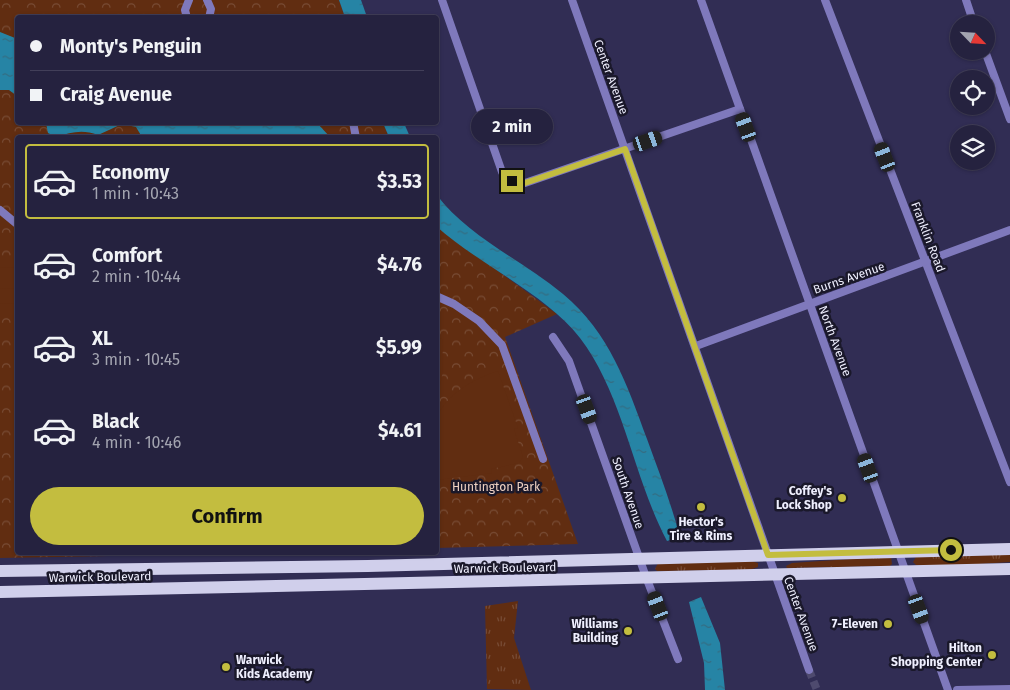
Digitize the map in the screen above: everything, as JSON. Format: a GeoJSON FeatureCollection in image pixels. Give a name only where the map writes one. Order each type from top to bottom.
{"type":"FeatureCollection","features":[{"type":"Feature","properties":{"kind":"main road","name":"Warwick Boulevard"},"geometry":{"type":"LineString","coordinates":[[0,571],[368,566],[1010,549]]}},
{"type":"Feature","properties":{"kind":"main road"},"geometry":{"type":"LineString","coordinates":[[467,563],[468,583]]}},
{"type":"Feature","properties":{"kind":"main road"},"geometry":{"type":"LineString","coordinates":[[368,566],[368,585]]}},
{"type":"Feature","properties":{"kind":"main road","name":"Warwick Boulevard"},"geometry":{"type":"LineString","coordinates":[[0,592],[468,583],[1010,569]]}},
{"type":"Feature","properties":{"kind":"main road"},"geometry":{"type":"LineString","coordinates":[[128,570],[129,590]]}},
{"type":"Feature","properties":{"kind":"street"},"geometry":{"type":"LineString","coordinates":[[186,15],[185,10],[189,0]]}},
{"type":"Feature","properties":{"kind":"street"},"geometry":{"type":"LineString","coordinates":[[207,0],[212,9],[210,15]]}},
{"type":"Feature","properties":{"kind":"street"},"geometry":{"type":"LineString","coordinates":[[442,0],[502,172],[512,181],[525,183],[740,109]]}},
{"type":"Feature","properties":{"kind":"street","name":"Center Avenue"},"geometry":{"type":"LineString","coordinates":[[572,0],[696,346],[809,670]]}},
{"type":"Feature","properties":{"kind":"street","name":"North Avenue"},"geometry":{"type":"LineString","coordinates":[[701,0],[948,690]]}},
{"type":"Feature","properties":{"kind":"street","name":"Franklin Road"},"geometry":{"type":"LineString","coordinates":[[824,0],[1010,482]]}},
{"type":"Feature","properties":{"kind":"street"},"geometry":{"type":"LineString","coordinates":[[966,0],[971,15]]}},
{"type":"Feature","properties":{"kind":"street"},"geometry":{"type":"LineString","coordinates":[[988,60],[1010,119]]}},
{"type":"Feature","properties":{"kind":"street"},"geometry":{"type":"LineString","coordinates":[[0,210],[15,222]]}},
{"type":"Feature","properties":{"kind":"street","name":"Burns Avenue"},"geometry":{"type":"LineString","coordinates":[[696,346],[1010,230]]}},
{"type":"Feature","properties":{"kind":"street"},"geometry":{"type":"LineString","coordinates":[[439,298],[467,312],[481,322],[502,345],[543,459]]}},
{"type":"Feature","properties":{"kind":"street","name":"South Avenue"},"geometry":{"type":"LineString","coordinates":[[553,337],[569,360],[646,577],[678,659]]}},
{"type":"Feature","properties":{"kind":"street"},"geometry":{"type":"LineString","coordinates":[[957,690],[1010,689]]}},
{"type":"Feature","properties":{"kind":"green space"},"geometry":{"type":"Polygon","coordinates":[[[0,0],[339,0],[344,15],[15,15],[15,125],[384,125],[388,135],[15,135],[15,555],[164,555],[0,558],[0,0]]]}},
{"type":"Feature","properties":{"kind":"green space","name":"Huntington Park"},"geometry":{"type":"Polygon","coordinates":[[[439,228],[557,314],[505,337],[578,544],[439,548],[439,228]]]}},
{"type":"Feature","properties":{"kind":"green space"},"geometry":{"type":"Polygon","coordinates":[[[0,267],[15,268],[15,283],[0,283],[0,267]]]}},
{"type":"Feature","properties":{"kind":"green space"},"geometry":{"type":"Polygon","coordinates":[[[0,288],[15,289],[15,304],[0,303],[0,288]]]}},
{"type":"Feature","properties":{"kind":"green space"},"geometry":{"type":"Polygon","coordinates":[[[439,338],[442,339],[443,361],[439,389],[439,338]]]}},
{"type":"Feature","properties":{"kind":"green space"},"geometry":{"type":"Polygon","coordinates":[[[498,371],[518,428],[514,429],[523,457],[519,463],[491,469],[492,473],[439,480],[439,414],[453,395],[479,378],[498,371]]]}},
{"type":"Feature","properties":{"kind":"green space"},"geometry":{"type":"Polygon","coordinates":[[[1010,553],[1010,562],[916,565],[913,562],[916,557],[1010,553]]]}},
{"type":"Feature","properties":{"kind":"green space"},"geometry":{"type":"Polygon","coordinates":[[[891,557],[892,564],[890,566],[787,568],[786,566],[792,563],[891,557]]]}},
{"type":"Feature","properties":{"kind":"green space"},"geometry":{"type":"Polygon","coordinates":[[[748,560],[758,563],[758,567],[749,570],[657,571],[655,569],[658,563],[748,560]]]}},
{"type":"Feature","properties":{"kind":"green space"},"geometry":{"type":"Polygon","coordinates":[[[518,601],[514,638],[531,690],[487,689],[485,606],[518,601]]]}},
{"type":"Feature","properties":{"kind":"water"},"geometry":{"type":"Polygon","coordinates":[[[339,0],[361,0],[366,15],[344,15],[339,0]]]}},
{"type":"Feature","properties":{"kind":"water"},"geometry":{"type":"Polygon","coordinates":[[[0,32],[15,38],[15,94],[9,90],[0,90],[0,32]]]}},
{"type":"Feature","properties":{"kind":"water"},"geometry":{"type":"Polygon","coordinates":[[[46,125],[120,125],[98,135],[87,132],[63,135],[48,133],[46,125]]]}},
{"type":"Feature","properties":{"kind":"water"},"geometry":{"type":"Polygon","coordinates":[[[127,125],[319,125],[328,135],[141,135],[136,127],[127,125]]]}},
{"type":"Feature","properties":{"kind":"water"},"geometry":{"type":"Polygon","coordinates":[[[384,125],[405,125],[409,135],[388,135],[384,125]]]}},
{"type":"Feature","properties":{"kind":"water"},"geometry":{"type":"Polygon","coordinates":[[[439,197],[479,236],[563,294],[593,326],[615,361],[632,399],[665,488],[680,537],[667,541],[645,490],[607,385],[595,361],[580,338],[566,322],[531,293],[439,228],[439,197]]]}},
{"type":"Feature","properties":{"kind":"water"},"geometry":{"type":"Polygon","coordinates":[[[701,597],[720,643],[725,690],[705,690],[704,663],[689,602],[701,597]]]}},
{"type":"Feature","properties":{"kind":"tunnel"},"geometry":{"type":"LineString","coordinates":[[809,670],[817,690]]}},
{"type":"Feature","properties":{"kind":"place","name":"Coffey's Lock Shop"},"geometry":{"type":"Point","coordinates":[842,498]}},
{"type":"Feature","properties":{"kind":"place","name":"Hector's Tire & Rims"},"geometry":{"type":"Point","coordinates":[701,507]}},
{"type":"Feature","properties":{"kind":"place","name":"7-Eleven"},"geometry":{"type":"Point","coordinates":[888,624]}},
{"type":"Feature","properties":{"kind":"place","name":"Williams Building"},"geometry":{"type":"Point","coordinates":[628,631]}},
{"type":"Feature","properties":{"kind":"place","name":"Hilton Shopping Center"},"geometry":{"type":"Point","coordinates":[992,655]}},
{"type":"Feature","properties":{"kind":"place","name":"Warwick Kids Academy"},"geometry":{"type":"Point","coordinates":[226,667]}},
{"type":"Feature","properties":{"kind":"route"},"geometry":{"type":"LineString","coordinates":[[512,181],[518,184],[525,183],[625,149],[696,346],[768,555],[951,550]]}}]}
